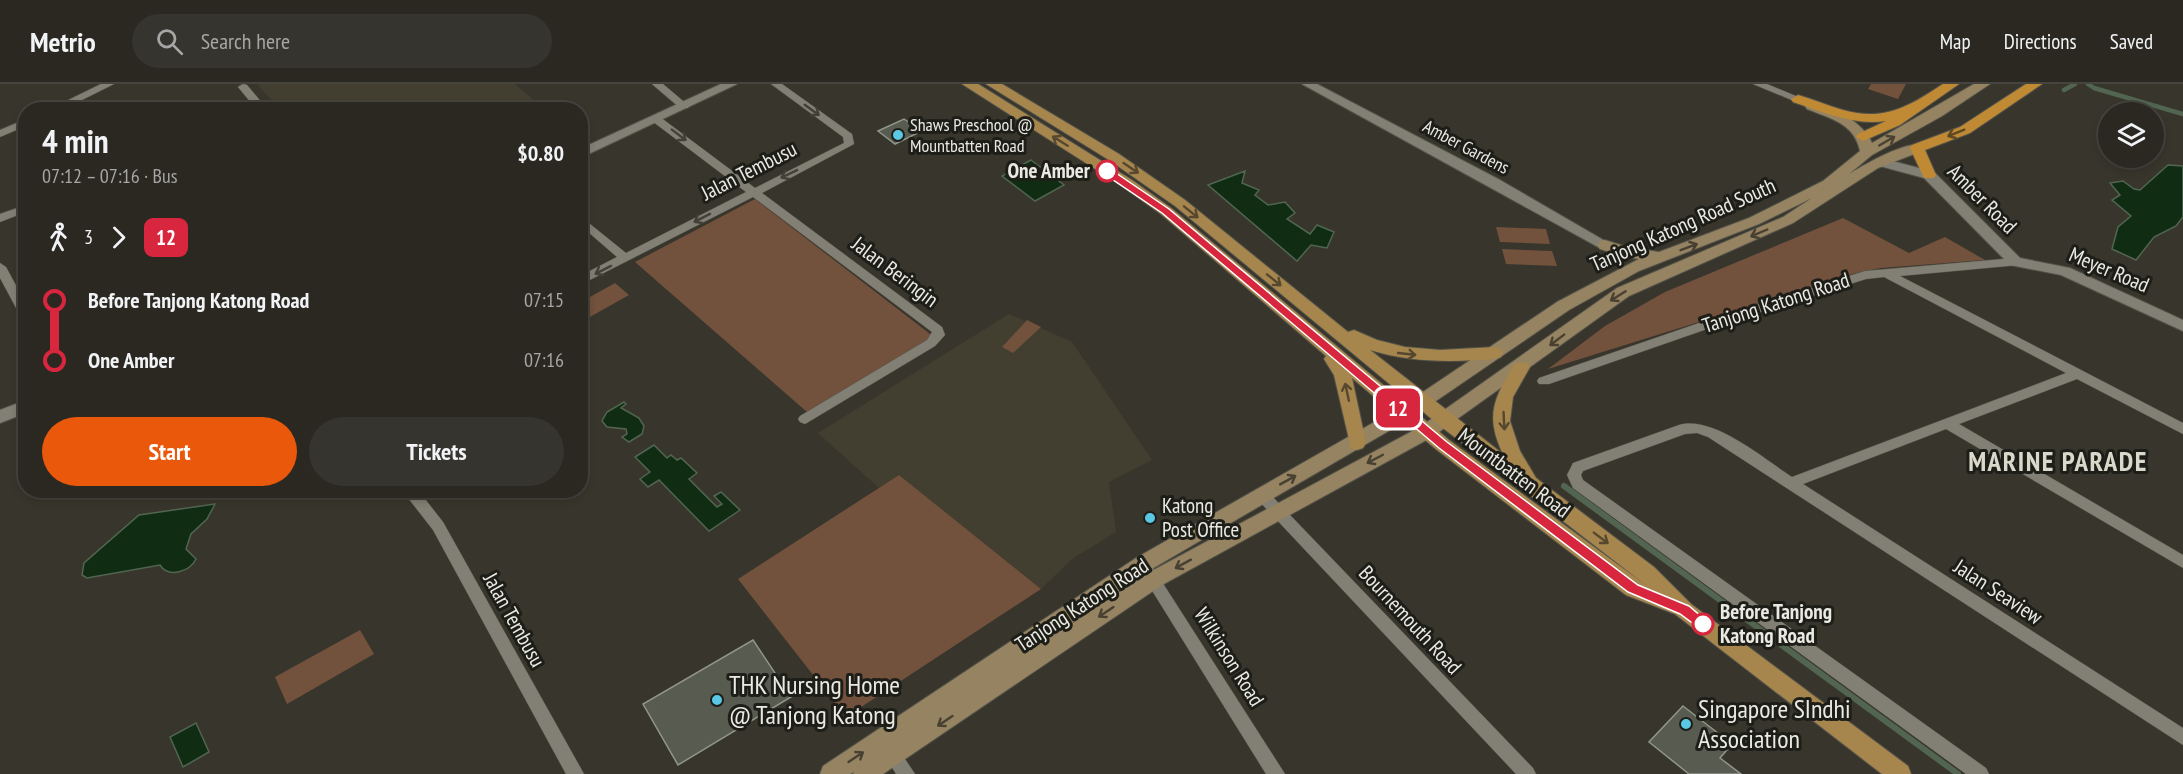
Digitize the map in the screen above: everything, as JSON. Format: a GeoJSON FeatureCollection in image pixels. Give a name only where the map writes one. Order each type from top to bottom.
{"type":"FeatureCollection","features":[{"type":"Feature","properties":{"kind":"highway"},"geometry":{"type":"LineString","coordinates":[[1870,150],[1895,122],[1952,84]]}},
{"type":"Feature","properties":{"kind":"highway"},"geometry":{"type":"LineString","coordinates":[[1929,175],[1917,148],[1965,130],[2035,84]]}},
{"type":"Feature","properties":{"kind":"highway"},"geometry":{"type":"LineString","coordinates":[[1798,99],[1856,117],[1873,119],[1916,108]]}},
{"type":"Feature","properties":{"kind":"main road","name":"Mountbatten Road"},"geometry":{"type":"LineString","coordinates":[[969,84],[1166,211],[1426,432],[1633,589],[1684,610]]}},
{"type":"Feature","properties":{"kind":"main road","name":"Mountbatten Road"},"geometry":{"type":"LineString","coordinates":[[993,84],[1134,170],[1180,203],[1445,420],[1647,573],[1684,610],[1900,774]]}},
{"type":"Feature","properties":{"kind":"main road","name":"Tanjong Katong Road South"},"geometry":{"type":"LineString","coordinates":[[1405,414],[1563,306],[1633,267],[1754,222],[1818,189],[1837,177],[1870,150],[1983,84]]}},
{"type":"Feature","properties":{"kind":"main road"},"geometry":{"type":"LineString","coordinates":[[1798,99],[1845,122],[1870,150]]}},
{"type":"Feature","properties":{"kind":"main road","name":"Tanjong Katong Road South"},"geometry":{"type":"LineString","coordinates":[[1426,432],[1521,367],[1623,292],[1788,220],[1870,150],[1917,148]]}},
{"type":"Feature","properties":{"kind":"main road"},"geometry":{"type":"LineString","coordinates":[[1605,245],[1643,256],[1664,256]]}},
{"type":"Feature","properties":{"kind":"main road"},"geometry":{"type":"LineString","coordinates":[[1605,245],[1614,258],[1618,276]]}},
{"type":"Feature","properties":{"kind":"main road"},"geometry":{"type":"LineString","coordinates":[[1333,327],[1392,352],[1460,356],[1495,353]]}},
{"type":"Feature","properties":{"kind":"main road"},"geometry":{"type":"LineString","coordinates":[[1326,346],[1343,375],[1357,443]]}},
{"type":"Feature","properties":{"kind":"main road"},"geometry":{"type":"LineString","coordinates":[[1521,367],[1503,401],[1503,425],[1507,445],[1537,491]]}},
{"type":"Feature","properties":{"kind":"main road","name":"Tanjong Katong Road"},"geometry":{"type":"LineString","coordinates":[[831,774],[1149,572],[1262,495],[1405,414]]}},
{"type":"Feature","properties":{"kind":"main road","name":"Tanjong Katong Road"},"geometry":{"type":"LineString","coordinates":[[864,774],[900,765],[1149,572],[1279,512],[1426,432]]}},
{"type":"Feature","properties":{"kind":"street"},"geometry":{"type":"LineString","coordinates":[[71,102],[110,84]]}},
{"type":"Feature","properties":{"kind":"street"},"geometry":{"type":"LineString","coordinates":[[657,84],[684,106]]}},
{"type":"Feature","properties":{"kind":"street"},"geometry":{"type":"LineString","coordinates":[[588,150],[731,84]]}},
{"type":"Feature","properties":{"kind":"street","name":"Jalan Tembusu"},"geometry":{"type":"LineString","coordinates":[[588,277],[846,146],[850,141],[848,136],[776,84]]}},
{"type":"Feature","properties":{"kind":"street","name":"Amber Gardens"},"geometry":{"type":"LineString","coordinates":[[1308,84],[1495,183],[1605,245]]}},
{"type":"Feature","properties":{"kind":"street"},"geometry":{"type":"LineString","coordinates":[[1758,84],[1798,99]]}},
{"type":"Feature","properties":{"kind":"street"},"geometry":{"type":"LineString","coordinates":[[243,87],[255,102]]}},
{"type":"Feature","properties":{"kind":"street"},"geometry":{"type":"LineString","coordinates":[[656,119],[754,191]]}},
{"type":"Feature","properties":{"kind":"street"},"geometry":{"type":"LineString","coordinates":[[0,134],[18,126]]}},
{"type":"Feature","properties":{"kind":"street","name":"Amber Road"},"geometry":{"type":"LineString","coordinates":[[1870,150],[1929,175],[2015,262]]}},
{"type":"Feature","properties":{"kind":"street","name":"Jalan Beringin"},"geometry":{"type":"LineString","coordinates":[[754,191],[938,330],[939,335],[932,343],[806,419]]}},
{"type":"Feature","properties":{"kind":"street"},"geometry":{"type":"LineString","coordinates":[[0,218],[18,211]]}},
{"type":"Feature","properties":{"kind":"street"},"geometry":{"type":"LineString","coordinates":[[588,226],[625,258]]}},
{"type":"Feature","properties":{"kind":"street","name":"Tanjong Katong Road"},"geometry":{"type":"LineString","coordinates":[[1544,381],[1703,326],[1851,279],[1883,272],[2015,262]]}},
{"type":"Feature","properties":{"kind":"street","name":"Meyer Road"},"geometry":{"type":"LineString","coordinates":[[2015,262],[2065,272],[2183,326]]}},
{"type":"Feature","properties":{"kind":"street"},"geometry":{"type":"LineString","coordinates":[[0,267],[18,301]]}},
{"type":"Feature","properties":{"kind":"street"},"geometry":{"type":"LineString","coordinates":[[1883,272],[2183,429]]}},
{"type":"Feature","properties":{"kind":"street"},"geometry":{"type":"LineString","coordinates":[[1791,483],[2078,374]]}},
{"type":"Feature","properties":{"kind":"street"},"geometry":{"type":"LineString","coordinates":[[0,417],[18,409]]}},
{"type":"Feature","properties":{"kind":"street"},"geometry":{"type":"LineString","coordinates":[[1948,424],[2183,562]]}},
{"type":"Feature","properties":{"kind":"street","name":"Jalan Seaview"},"geometry":{"type":"LineString","coordinates":[[1578,484],[1574,475],[1578,467],[1684,429],[1697,428],[1713,433],[2183,736]]}},
{"type":"Feature","properties":{"kind":"street","name":"Mountbatten Road"},"geometry":{"type":"LineString","coordinates":[[1578,484],[1980,774]]}},
{"type":"Feature","properties":{"kind":"street","name":"Bournemouth Road"},"geometry":{"type":"LineString","coordinates":[[1262,495],[1527,774]]}},
{"type":"Feature","properties":{"kind":"street","name":"Jalan Tembusu"},"geometry":{"type":"LineString","coordinates":[[415,498],[438,526],[575,774]]}},
{"type":"Feature","properties":{"kind":"street","name":"Wilkinson Road"},"geometry":{"type":"LineString","coordinates":[[1149,572],[1276,774]]}},
{"type":"Feature","properties":{"kind":"shaded area"},"geometry":{"type":"Polygon","coordinates":[[[257,84],[515,84],[536,102],[273,102],[257,84]]]}},
{"type":"Feature","properties":{"kind":"shaded area"},"geometry":{"type":"Polygon","coordinates":[[[1871,84],[1906,84],[1898,99],[1868,89],[1871,84]]]}},
{"type":"Feature","properties":{"kind":"shaded area"},"geometry":{"type":"Polygon","coordinates":[[[1031,160],[1064,185],[1035,201],[1002,176],[1031,160]]]}},
{"type":"Feature","properties":{"kind":"shaded area"},"geometry":{"type":"Polygon","coordinates":[[[2168,165],[2183,166],[2183,217],[2176,226],[2154,237],[2136,260],[2112,249],[2118,227],[2131,216],[2112,200],[2120,195],[2110,183],[2123,181],[2134,189],[2140,190],[2168,165]]]}},
{"type":"Feature","properties":{"kind":"shaded area"},"geometry":{"type":"Polygon","coordinates":[[[1245,171],[1242,183],[1259,190],[1255,195],[1268,205],[1285,202],[1295,213],[1287,219],[1310,234],[1317,225],[1334,232],[1327,248],[1311,245],[1297,261],[1208,185],[1245,171]]]}},
{"type":"Feature","properties":{"kind":"shaded area"},"geometry":{"type":"Polygon","coordinates":[[[755,199],[934,337],[807,412],[635,262],[755,199]]]}},
{"type":"Feature","properties":{"kind":"shaded area"},"geometry":{"type":"Polygon","coordinates":[[[1843,218],[1909,253],[1945,237],[1985,260],[1881,268],[1853,274],[1548,369],[1605,326],[1665,292],[1843,218]]]}},
{"type":"Feature","properties":{"kind":"shaded area"},"geometry":{"type":"Polygon","coordinates":[[[1496,227],[1546,229],[1550,244],[1500,242],[1496,227]]]}},
{"type":"Feature","properties":{"kind":"shaded area"},"geometry":{"type":"Polygon","coordinates":[[[1502,249],[1552,251],[1557,266],[1506,264],[1502,249]]]}},
{"type":"Feature","properties":{"kind":"shaded area"},"geometry":{"type":"Polygon","coordinates":[[[615,283],[629,295],[588,318],[588,298],[615,283]]]}},
{"type":"Feature","properties":{"kind":"shaded area"},"geometry":{"type":"Polygon","coordinates":[[[1009,314],[1072,342],[1152,460],[1109,482],[1116,532],[1072,559],[1041,589],[899,475],[879,488],[818,433],[1009,314]]]}},
{"type":"Feature","properties":{"kind":"shaded area"},"geometry":{"type":"Polygon","coordinates":[[[1027,320],[1041,327],[1013,353],[1002,347],[1027,320]]]}},
{"type":"Feature","properties":{"kind":"shaded area"},"geometry":{"type":"Polygon","coordinates":[[[624,402],[626,404],[621,408],[639,418],[644,426],[642,434],[629,442],[622,437],[627,434],[626,429],[607,427],[602,421],[607,412],[624,402]]]}},
{"type":"Feature","properties":{"kind":"shaded area"},"geometry":{"type":"Polygon","coordinates":[[[654,445],[667,458],[671,455],[677,460],[681,458],[697,473],[689,479],[717,507],[722,504],[714,496],[721,492],[740,510],[709,531],[659,480],[648,487],[640,479],[650,472],[635,457],[654,445]]]}},
{"type":"Feature","properties":{"kind":"shaded area"},"geometry":{"type":"Polygon","coordinates":[[[899,475],[1041,589],[846,717],[738,579],[899,475]]]}},
{"type":"Feature","properties":{"kind":"shaded area"},"geometry":{"type":"Polygon","coordinates":[[[215,504],[207,519],[191,534],[186,549],[196,559],[184,570],[169,572],[160,565],[87,578],[82,575],[84,563],[139,515],[215,504]]]}},
{"type":"Feature","properties":{"kind":"shaded area"},"geometry":{"type":"Polygon","coordinates":[[[360,630],[374,654],[287,704],[275,677],[360,630]]]}},
{"type":"Feature","properties":{"kind":"shaded area"},"geometry":{"type":"Polygon","coordinates":[[[196,723],[209,752],[183,767],[170,737],[196,723]]]}},
{"type":"Feature","properties":{"kind":"building","name":"Shaws Preschool @ Mountbatten Road"},"geometry":{"type":"Polygon","coordinates":[[[904,119],[922,131],[895,144],[878,131],[904,119]]]}},
{"type":"Feature","properties":{"kind":"building","name":"THK Nursing Home @ Tanjong Katong"},"geometry":{"type":"Polygon","coordinates":[[[753,640],[791,697],[678,765],[643,704],[753,640]]]}},
{"type":"Feature","properties":{"kind":"building","name":"Singapore SIndhi Association"},"geometry":{"type":"Polygon","coordinates":[[[1683,706],[1732,744],[1720,758],[1741,774],[1689,774],[1649,742],[1683,706]]]}},
{"type":"Feature","properties":{"kind":"waterway"},"geometry":{"type":"LineString","coordinates":[[2064,90],[2075,84]]}},
{"type":"Feature","properties":{"kind":"waterway"},"geometry":{"type":"LineString","coordinates":[[2088,84],[2094,88],[2183,114]]}},
{"type":"Feature","properties":{"kind":"waterway"},"geometry":{"type":"LineString","coordinates":[[1564,486],[1958,774]]}},
{"type":"Feature","properties":{"kind":"bus line","name":"12"},"geometry":{"type":"LineString","coordinates":[[1107,171],[1166,211],[1443,445],[1633,589],[1684,610],[1703,624]]}},
{"type":"Feature","properties":{"kind":"place","name":"Shaws Preschool @ Mountbatten Road"},"geometry":{"type":"Point","coordinates":[898,135]}},
{"type":"Feature","properties":{"kind":"place","name":"One Amber"},"geometry":{"type":"Point","coordinates":[1107,171]}},
{"type":"Feature","properties":{"kind":"place","name":"Katong Post Office"},"geometry":{"type":"Point","coordinates":[1150,518]}},
{"type":"Feature","properties":{"kind":"place","name":"Before Tanjong Katong Road"},"geometry":{"type":"Point","coordinates":[1703,624]}},
{"type":"Feature","properties":{"kind":"place","name":"THK Nursing Home @ Tanjong Katong"},"geometry":{"type":"Point","coordinates":[717,700]}},
{"type":"Feature","properties":{"kind":"place","name":"Singapore SIndhi Association"},"geometry":{"type":"Point","coordinates":[1686,724]}},
{"type":"Feature","properties":{"kind":"district","name":"MARINE PARADE"},"geometry":{"type":"Point","coordinates":[2058,462]}}]}
